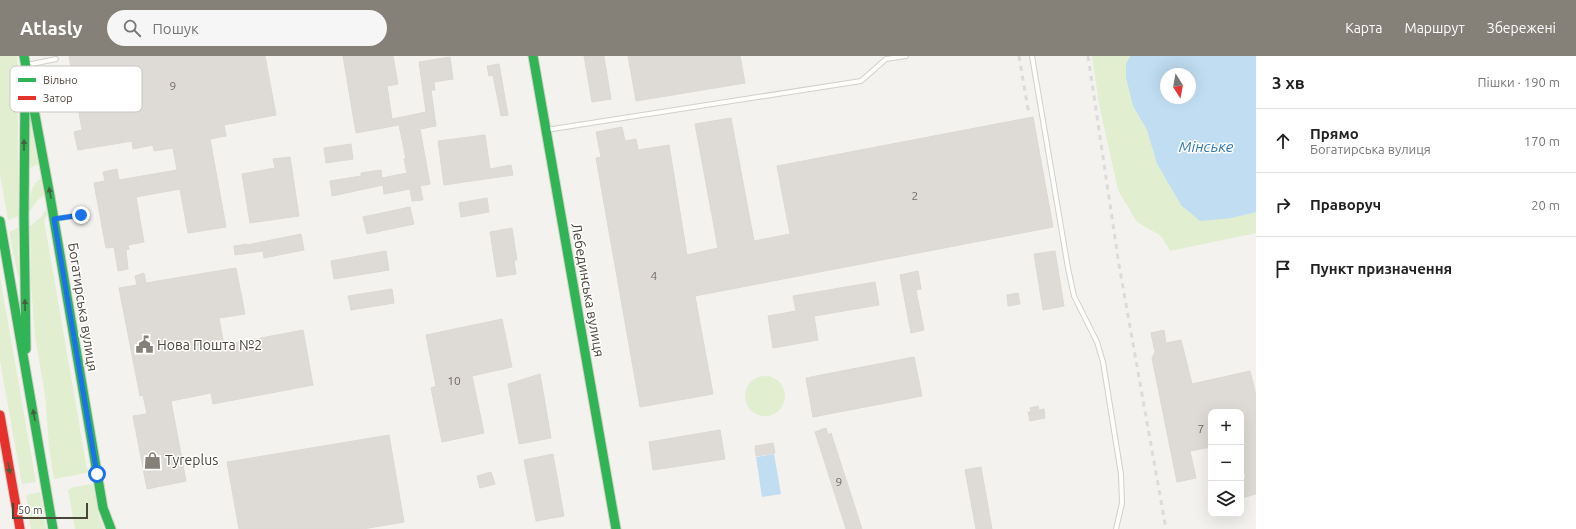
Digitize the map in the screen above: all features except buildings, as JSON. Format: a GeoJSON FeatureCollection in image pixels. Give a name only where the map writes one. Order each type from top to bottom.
{"type":"FeatureCollection","features":[{"type":"Feature","properties":{"kind":"street","name":"Лебединська вулиця"},"geometry":{"type":"LineString","coordinates":[[533,56],[616,529]]}},
{"type":"Feature","properties":{"kind":"street"},"geometry":{"type":"LineString","coordinates":[[24,112],[26,372]]}},
{"type":"Feature","properties":{"kind":"street","name":"Богатирська вулиця"},"geometry":{"type":"LineString","coordinates":[[34,112],[54,219],[103,508],[111,529]]}},
{"type":"Feature","properties":{"kind":"street"},"geometry":{"type":"LineString","coordinates":[[0,221],[54,529]]}},
{"type":"Feature","properties":{"kind":"street"},"geometry":{"type":"LineString","coordinates":[[0,415],[20,529]]}},
{"type":"Feature","properties":{"kind":"lane"},"geometry":{"type":"LineString","coordinates":[[546,130],[861,81],[886,59],[906,56]]}},
{"type":"Feature","properties":{"kind":"lane"},"geometry":{"type":"LineString","coordinates":[[1032,56],[1074,296],[1097,342],[1103,362],[1121,474],[1122,502],[1116,529]]}},
{"type":"Feature","properties":{"kind":"lane"},"geometry":{"type":"LineString","coordinates":[[24,61],[56,59]]}},
{"type":"Feature","properties":{"kind":"lane"},"geometry":{"type":"LineString","coordinates":[[54,219],[81,215]]}},
{"type":"Feature","properties":{"kind":"green space"},"geometry":{"type":"Polygon","coordinates":[[[0,56],[17,56],[17,66],[10,66],[10,112],[18,112],[19,216],[8,220],[0,174],[0,56]]]}},
{"type":"Feature","properties":{"kind":"green space"},"geometry":{"type":"Polygon","coordinates":[[[1092,56],[1130,56],[1126,64],[1126,78],[1133,106],[1147,130],[1157,164],[1181,205],[1232,218],[1256,212],[1256,233],[1170,251],[1161,236],[1137,222],[1118,190],[1099,104],[1092,56]]]}},
{"type":"Feature","properties":{"kind":"green space"},"geometry":{"type":"Polygon","coordinates":[[[29,114],[38,164],[30,168],[29,114]]]}},
{"type":"Feature","properties":{"kind":"green space"},"geometry":{"type":"Polygon","coordinates":[[[41,178],[44,195],[29,212],[32,189],[41,178]]]}},
{"type":"Feature","properties":{"kind":"green space"},"geometry":{"type":"Polygon","coordinates":[[[46,209],[47,215],[44,220],[87,469],[92,470],[92,472],[54,479],[49,447],[45,395],[35,336],[31,283],[30,226],[42,216],[46,209]]]}},
{"type":"Feature","properties":{"kind":"green space"},"geometry":{"type":"Polygon","coordinates":[[[18,228],[19,277],[9,232],[18,228]]]}},
{"type":"Feature","properties":{"kind":"green space"},"geometry":{"type":"Polygon","coordinates":[[[0,277],[36,482],[22,484],[0,361],[0,277]]]}},
{"type":"Feature","properties":{"kind":"green space"},"geometry":{"type":"Polygon","coordinates":[[[769,376],[776,379],[782,385],[785,396],[784,404],[776,413],[769,416],[761,416],[754,413],[746,404],[745,392],[748,385],[757,377],[769,376]]]}},
{"type":"Feature","properties":{"kind":"green space"},"geometry":{"type":"Polygon","coordinates":[[[93,484],[99,516],[104,529],[75,529],[68,490],[73,487],[93,484]]]}},
{"type":"Feature","properties":{"kind":"green space"},"geometry":{"type":"Polygon","coordinates":[[[40,492],[46,529],[31,529],[26,495],[40,492]]]}},
{"type":"Feature","properties":{"kind":"water","name":"Мінське"},"geometry":{"type":"Polygon","coordinates":[[[1130,56],[1256,56],[1256,212],[1232,218],[1200,221],[1181,205],[1157,164],[1147,130],[1133,106],[1126,78],[1126,64],[1130,56]]]}},
{"type":"Feature","properties":{"kind":"water"},"geometry":{"type":"Polygon","coordinates":[[[774,454],[781,494],[762,497],[756,457],[774,454]]]}},
{"type":"Feature","properties":{"kind":"railway"},"geometry":{"type":"LineString","coordinates":[[1019,56],[1029,115]]}},
{"type":"Feature","properties":{"kind":"railway"},"geometry":{"type":"LineString","coordinates":[[1088,56],[1119,265],[1166,529]]}},
{"type":"Feature","properties":{"kind":"traffic: fast"},"geometry":{"type":"LineString","coordinates":[[24,56],[26,66]]}},
{"type":"Feature","properties":{"kind":"traffic: fast"},"geometry":{"type":"LineString","coordinates":[[533,56],[616,529]]}},
{"type":"Feature","properties":{"kind":"traffic: fast"},"geometry":{"type":"LineString","coordinates":[[25,112],[24,218],[26,349]]}},
{"type":"Feature","properties":{"kind":"traffic: fast"},"geometry":{"type":"LineString","coordinates":[[34,112],[103,508],[111,529]]}},
{"type":"Feature","properties":{"kind":"traffic: fast"},"geometry":{"type":"LineString","coordinates":[[0,221],[53,529]]}},
{"type":"Feature","properties":{"kind":"traffic: jam"},"geometry":{"type":"LineString","coordinates":[[0,415],[20,529]]}},
{"type":"Feature","properties":{"kind":"place","name":"Нова Пошта №2"},"geometry":{"type":"Point","coordinates":[144,345]}},
{"type":"Feature","properties":{"kind":"place","name":"Tyreplus"},"geometry":{"type":"Point","coordinates":[152,460]}},
{"type":"Feature","properties":{"kind":"route"},"geometry":{"type":"LineString","coordinates":[[81,215],[54,219],[97,474]]}}]}
